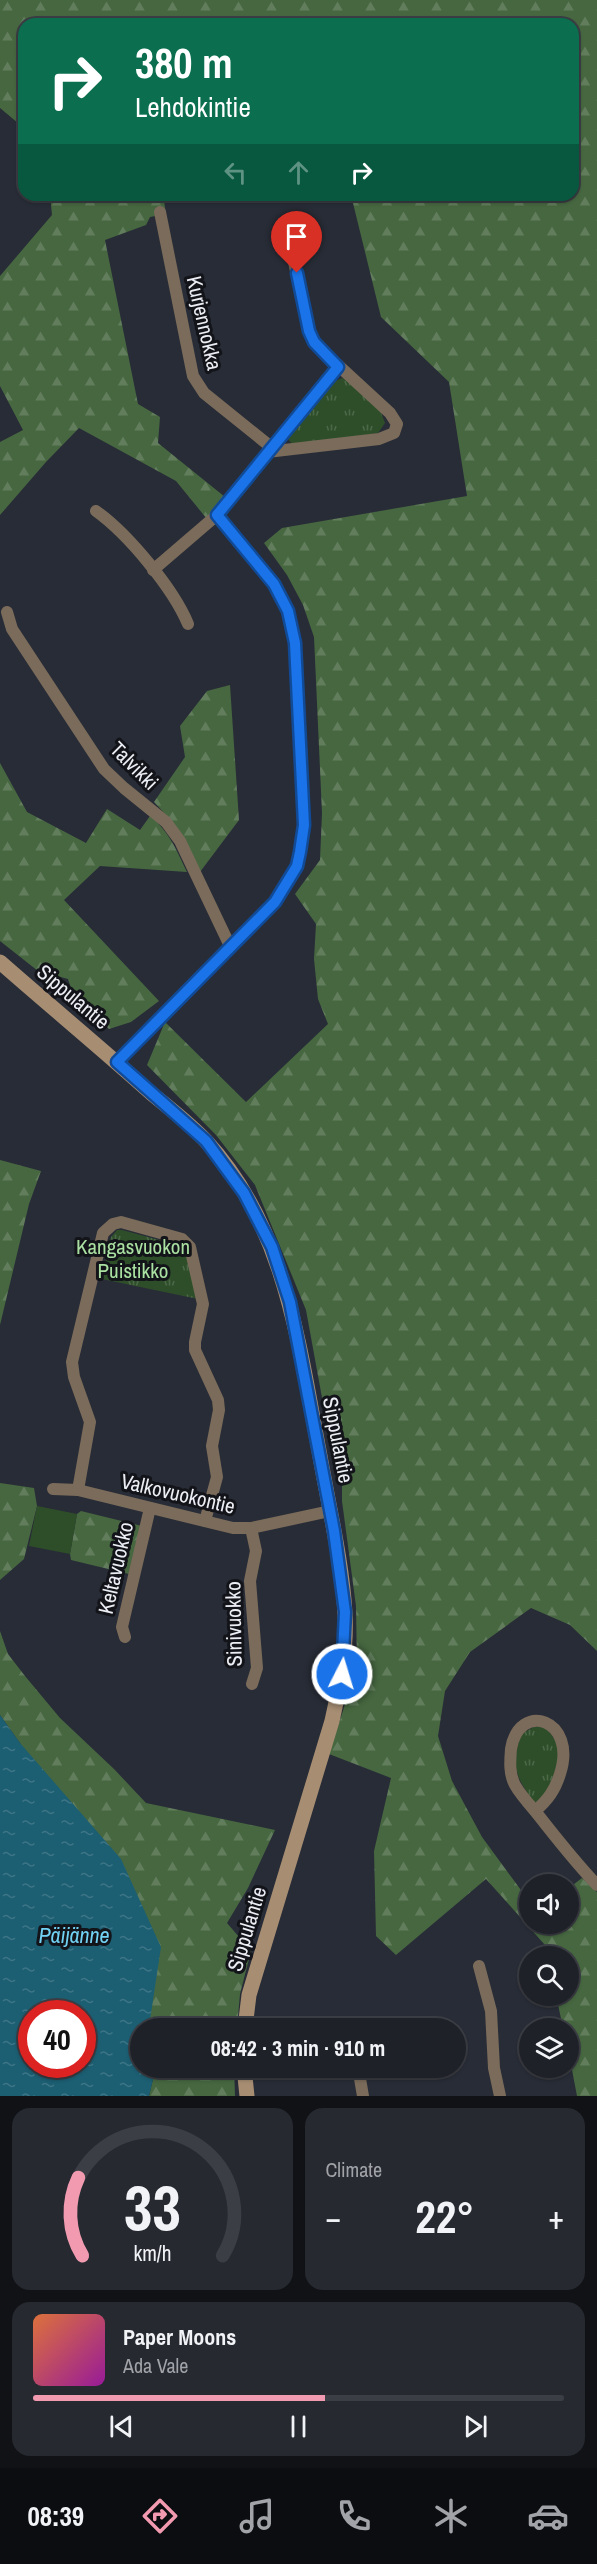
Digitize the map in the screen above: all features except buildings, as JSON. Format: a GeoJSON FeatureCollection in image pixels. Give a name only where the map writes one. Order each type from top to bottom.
{"type":"FeatureCollection","features":[{"type":"Feature","properties":{"kind":"street","name":"Kurjennokka"},"geometry":{"type":"LineString","coordinates":[[160,212],[193,376],[204,393],[269,449]]}},
{"type":"Feature","properties":{"kind":"street"},"geometry":{"type":"LineString","coordinates":[[269,449],[379,439],[394,433],[397,424],[390,413],[338,367],[314,342],[309,331],[292,253],[286,246]]}},
{"type":"Feature","properties":{"kind":"street"},"geometry":{"type":"LineString","coordinates":[[153,570],[217,515],[338,367]]}},
{"type":"Feature","properties":{"kind":"street"},"geometry":{"type":"LineString","coordinates":[[96,511],[113,523],[153,570],[180,606],[188,624]]}},
{"type":"Feature","properties":{"kind":"street"},"geometry":{"type":"LineString","coordinates":[[117,1062],[275,902],[297,866],[304,825],[295,643],[288,611],[274,584],[217,515]]}},
{"type":"Feature","properties":{"kind":"street","name":"Talvikki"},"geometry":{"type":"LineString","coordinates":[[7,612],[12,629],[104,769],[166,822],[180,841],[230,946]]}},
{"type":"Feature","properties":{"kind":"street","name":"Sippulantie"},"geometry":{"type":"LineString","coordinates":[[0,962],[206,1141],[244,1193],[272,1247],[290,1302],[330,1511],[345,1612],[342,1674],[332,1721],[249,1995],[246,2018]]}},
{"type":"Feature","properties":{"kind":"street"},"geometry":{"type":"LineString","coordinates":[[78,1490],[90,1422],[74,1377],[72,1362],[103,1233],[113,1224],[121,1222],[182,1239],[190,1247],[203,1304],[195,1350],[218,1400],[219,1410],[212,1446],[217,1477],[205,1521]]}},
{"type":"Feature","properties":{"kind":"street","name":"Valkovuokontie"},"geometry":{"type":"LineString","coordinates":[[53,1489],[78,1490],[233,1528],[251,1528],[330,1511]]}},
{"type":"Feature","properties":{"kind":"street","name":"Keltavuokko"},"geometry":{"type":"LineString","coordinates":[[125,1637],[122,1628],[150,1508]]}},
{"type":"Feature","properties":{"kind":"street","name":"Sinivuokko"},"geometry":{"type":"LineString","coordinates":[[251,1528],[256,1551],[250,1581],[257,1668],[252,1684]]}},
{"type":"Feature","properties":{"kind":"street"},"geometry":{"type":"LineString","coordinates":[[535,1811],[555,1789],[564,1754],[563,1741],[558,1731],[550,1724],[540,1720],[528,1723],[518,1731],[513,1742],[509,1765],[514,1785],[571,1858],[597,1885]]}},
{"type":"Feature","properties":{"kind":"street"},"geometry":{"type":"LineString","coordinates":[[479,1966],[491,2011],[494,2068],[500,2096]]}},
{"type":"Feature","properties":{"kind":"street"},"geometry":{"type":"LineString","coordinates":[[245,2078],[247,2096]]}},
{"type":"Feature","properties":{"kind":"street"},"geometry":{"type":"LineString","coordinates":[[360,2078],[363,2096]]}},
{"type":"Feature","properties":{"kind":"green space"},"geometry":{"type":"Polygon","coordinates":[[[0,0],[597,0],[597,1651],[570,1625],[531,1608],[470,1652],[445,1691],[438,1736],[452,1781],[482,1837],[519,1887],[519,1916],[486,1879],[396,1955],[376,1936],[374,1851],[391,1778],[329,1754],[357,1667],[356,1606],[342,1501],[342,1474],[336,1440],[327,1425],[306,1310],[255,1185],[216,1135],[147,1065],[165,1022],[246,1102],[328,1024],[318,999],[314,959],[316,924],[295,894],[320,860],[322,813],[314,637],[303,605],[287,575],[264,543],[282,528],[467,496],[449,382],[381,317],[352,201],[579,201],[579,18],[18,18],[18,123],[0,108],[0,0]]]}},
{"type":"Feature","properties":{"kind":"green space"},"geometry":{"type":"Polygon","coordinates":[[[51,201],[164,201],[166,214],[150,217],[146,225],[105,240],[138,404],[160,417],[158,443],[225,497],[207,519],[176,481],[79,428],[0,515],[0,442],[23,430],[0,386],[0,276],[52,215],[51,201]]]}},
{"type":"Feature","properties":{"kind":"green space"},"geometry":{"type":"Polygon","coordinates":[[[342,378],[380,410],[385,423],[378,433],[294,446],[287,438],[329,384],[342,378]]]}},
{"type":"Feature","properties":{"kind":"green space"},"geometry":{"type":"Polygon","coordinates":[[[230,685],[239,820],[200,872],[170,819],[154,802],[185,757],[180,726],[207,691],[230,685]]]}},
{"type":"Feature","properties":{"kind":"green space"},"geometry":{"type":"Polygon","coordinates":[[[0,763],[27,812],[86,843],[107,809],[140,830],[150,816],[162,828],[176,849],[187,872],[100,866],[64,900],[159,1001],[131,1022],[109,1029],[72,991],[68,979],[38,971],[0,941],[0,763]]]}},
{"type":"Feature","properties":{"kind":"green space"},"geometry":{"type":"Polygon","coordinates":[[[0,1160],[41,1171],[29,1204],[0,1325],[0,1160]]]}},
{"type":"Feature","properties":{"kind":"green space","name":"Kangasvuokon Puistikko"},"geometry":{"type":"Polygon","coordinates":[[[117,1230],[181,1246],[185,1250],[198,1299],[102,1279],[111,1237],[117,1230]]]}},
{"type":"Feature","properties":{"kind":"green space"},"geometry":{"type":"Polygon","coordinates":[[[0,1483],[34,1488],[37,1506],[24,1559],[0,1580],[0,1483]]]}},
{"type":"Feature","properties":{"kind":"green space"},"geometry":{"type":"Polygon","coordinates":[[[37,1506],[77,1514],[70,1554],[29,1546],[37,1506]]]}},
{"type":"Feature","properties":{"kind":"green space"},"geometry":{"type":"Polygon","coordinates":[[[81,1511],[142,1526],[129,1574],[71,1560],[77,1514],[81,1511]]]}},
{"type":"Feature","properties":{"kind":"green space"},"geometry":{"type":"Polygon","coordinates":[[[0,1631],[8,1654],[60,1718],[146,1803],[275,1830],[248,1888],[227,1923],[251,1951],[240,1994],[238,2018],[147,2018],[20,1743],[0,1715],[0,1631]]]}},
{"type":"Feature","properties":{"kind":"green space"},"geometry":{"type":"Polygon","coordinates":[[[534,1727],[546,1727],[561,1749],[546,1794],[535,1803],[519,1778],[516,1763],[521,1734],[534,1727]]]}},
{"type":"Feature","properties":{"kind":"green space"},"geometry":{"type":"Polygon","coordinates":[[[582,1878],[597,1892],[597,2096],[577,2096],[574,2078],[579,2078],[579,2018],[561,2018],[558,2006],[579,2006],[579,1946],[545,1945],[535,1934],[579,1934],[579,1880],[582,1878]]]}},
{"type":"Feature","properties":{"kind":"green space"},"geometry":{"type":"Polygon","coordinates":[[[153,2078],[234,2078],[235,2096],[149,2096],[153,2078]]]}},
{"type":"Feature","properties":{"kind":"water","name":"Päijänne"},"geometry":{"type":"Polygon","coordinates":[[[0,1715],[20,1743],[121,1859],[161,1947],[150,2018],[130,2018],[130,2078],[153,2078],[149,2096],[0,2096],[0,1715]]]}},
{"type":"Feature","properties":{"kind":"route"},"geometry":{"type":"LineString","coordinates":[[297,273],[309,331],[314,342],[338,367],[217,515],[274,584],[288,611],[295,643],[304,825],[297,866],[275,902],[117,1062],[206,1141],[244,1193],[272,1247],[290,1302],[334,1531],[345,1612],[342,1674]]}}]}
